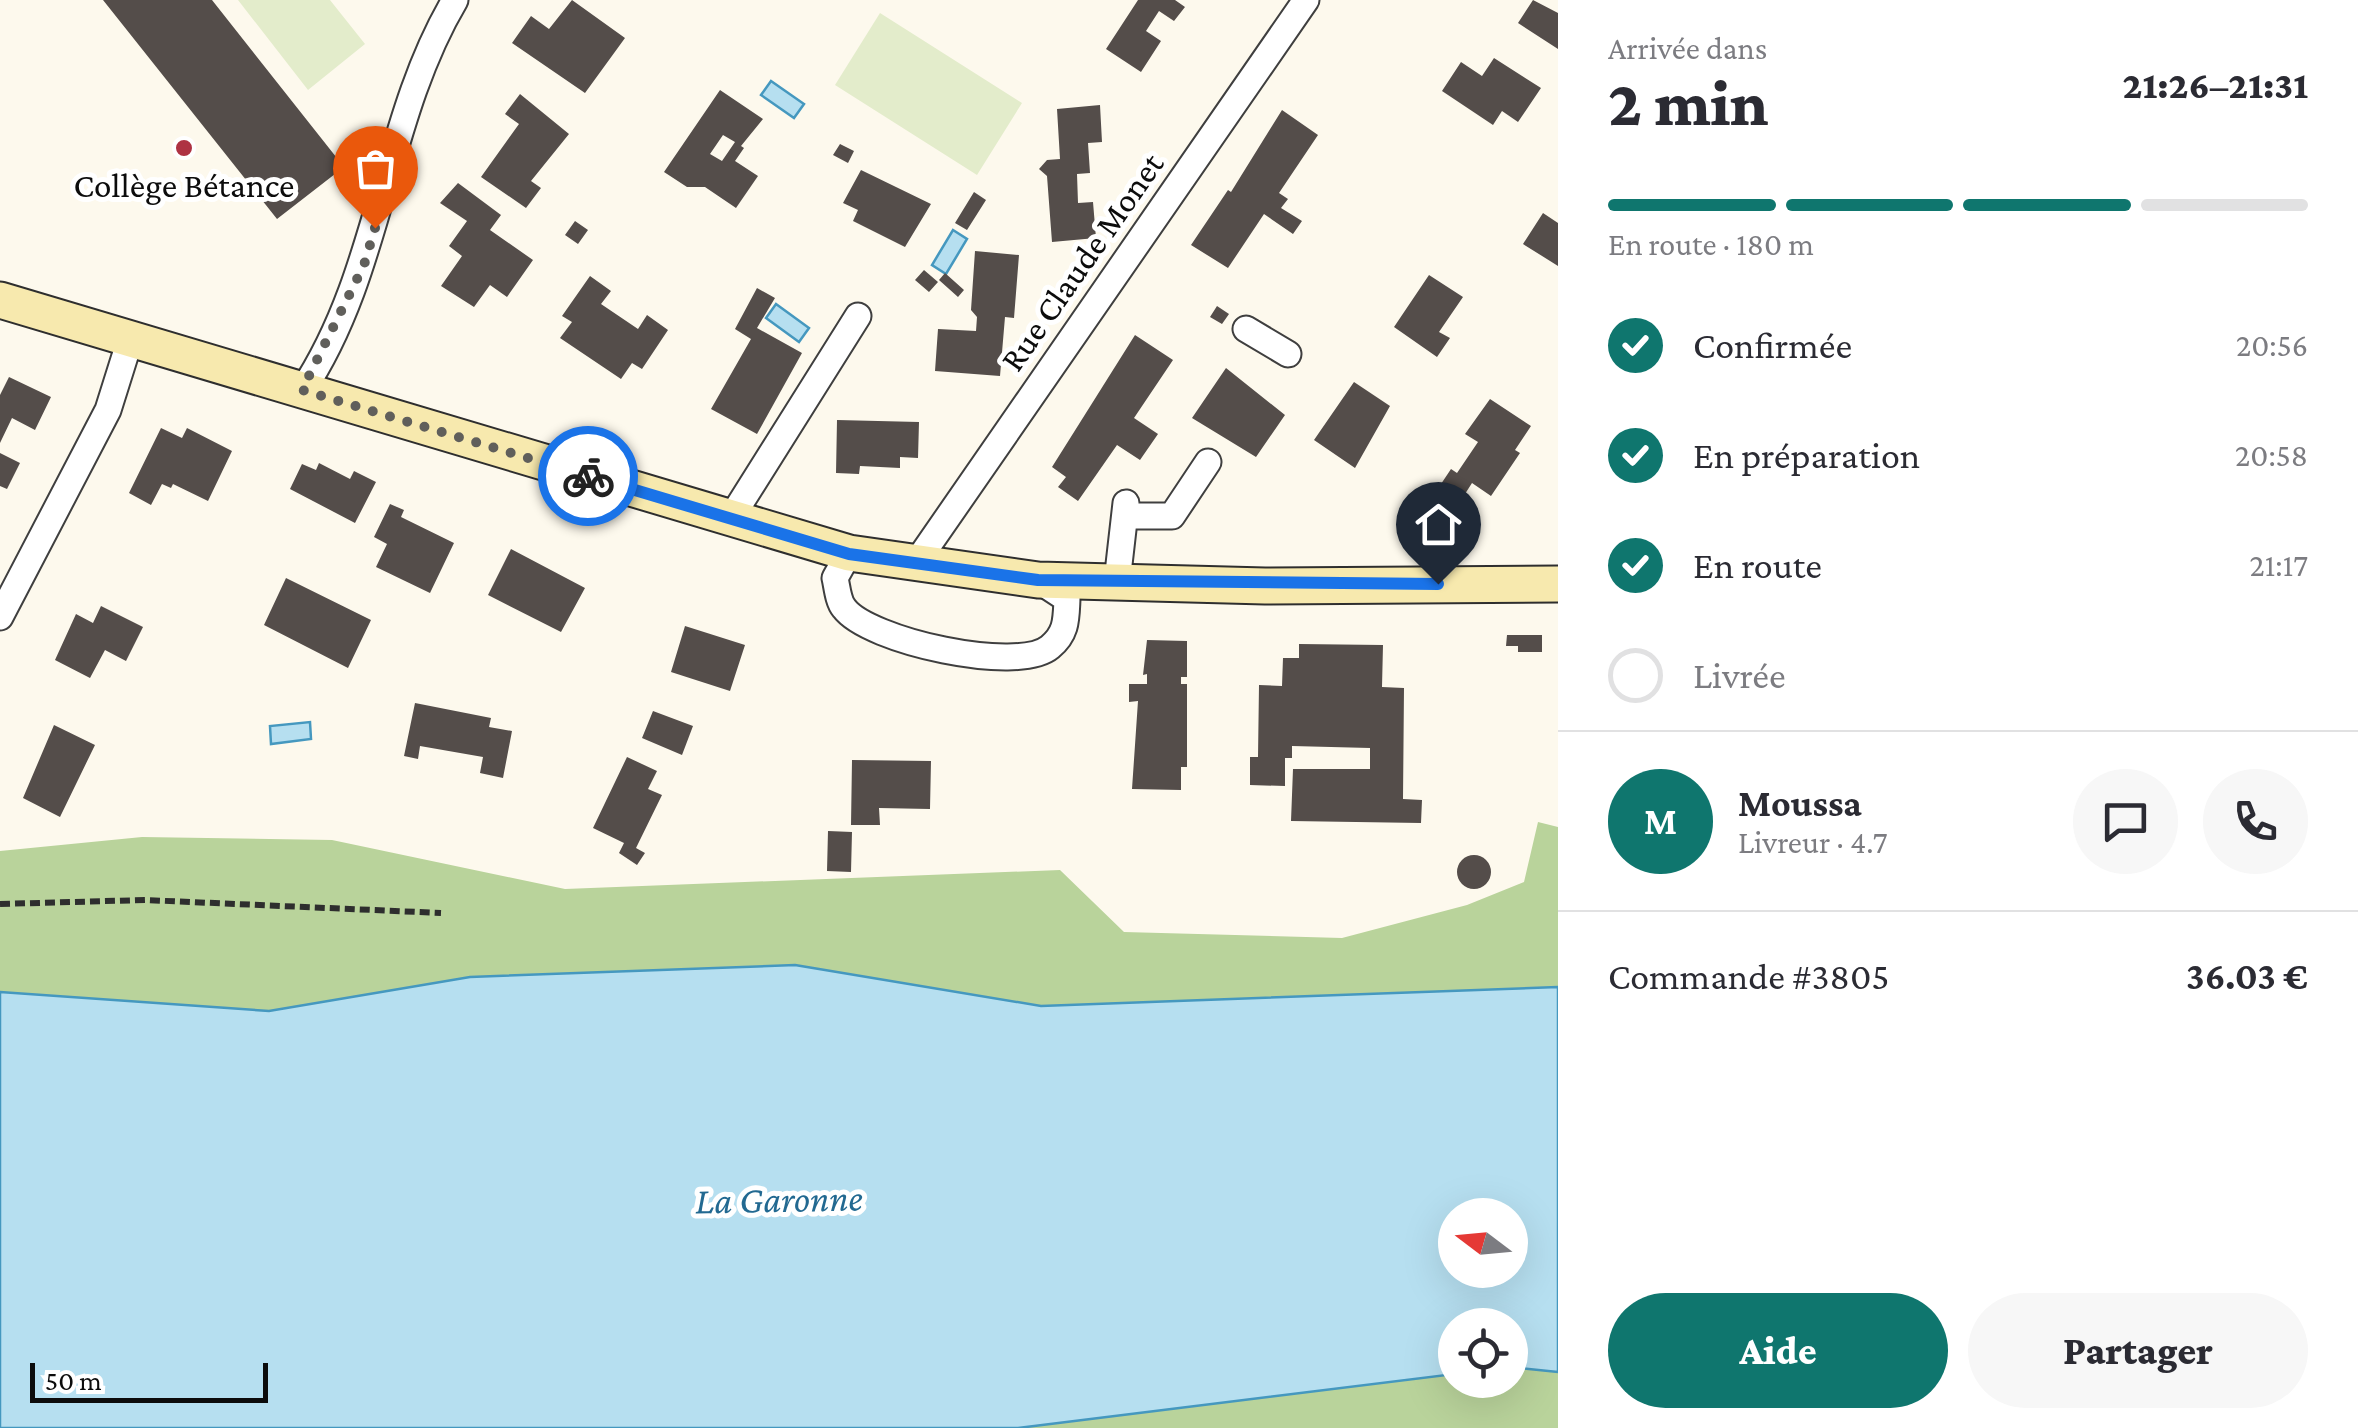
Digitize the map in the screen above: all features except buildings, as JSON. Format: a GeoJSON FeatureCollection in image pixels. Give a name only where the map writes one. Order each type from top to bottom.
{"type":"FeatureCollection","features":[{"type":"Feature","properties":{"kind":"street"},"geometry":{"type":"LineString","coordinates":[[302,390],[364,265],[428,44],[455,0]]}},
{"type":"Feature","properties":{"kind":"street","name":"Rue Claude Monet"},"geometry":{"type":"LineString","coordinates":[[916,563],[1306,0]]}},
{"type":"Feature","properties":{"kind":"street"},"geometry":{"type":"LineString","coordinates":[[0,300],[849,554],[1038,580],[1558,584]]}},
{"type":"Feature","properties":{"kind":"street"},"geometry":{"type":"LineString","coordinates":[[731,518],[858,316]]}},
{"type":"Feature","properties":{"kind":"street"},"geometry":{"type":"LineString","coordinates":[[1246,329],[1288,354]]}},
{"type":"Feature","properties":{"kind":"street"},"geometry":{"type":"LineString","coordinates":[[0,617],[108,410],[130,340]]}},
{"type":"Feature","properties":{"kind":"street"},"geometry":{"type":"LineString","coordinates":[[1117,582],[1126,508],[1172,516],[1208,462]]}},
{"type":"Feature","properties":{"kind":"street"},"geometry":{"type":"LineString","coordinates":[[849,554],[835,578],[843,607],[872,629],[959,652],[1010,656],[1047,650],[1066,629],[1068,599],[1038,580]]}},
{"type":"Feature","properties":{"kind":"path"},"geometry":{"type":"LineString","coordinates":[[0,904],[145,900],[441,913]]}},
{"type":"Feature","properties":{"kind":"green space"},"geometry":{"type":"Polygon","coordinates":[[[238,0],[330,0],[365,44],[308,90],[238,0]]]}},
{"type":"Feature","properties":{"kind":"green space"},"geometry":{"type":"Polygon","coordinates":[[[880,13],[1022,103],[977,175],[835,85],[880,13]]]}},
{"type":"Feature","properties":{"kind":"green space"},"geometry":{"type":"Polygon","coordinates":[[[1538,822],[1558,827],[1558,987],[1041,1006],[795,965],[470,977],[269,1011],[0,992],[0,851],[142,837],[332,840],[565,889],[1060,870],[1124,932],[1342,938],[1467,905],[1524,882],[1538,822]]]}},
{"type":"Feature","properties":{"kind":"green space"},"geometry":{"type":"Polygon","coordinates":[[[1528,1369],[1558,1372],[1558,1428],[1018,1428],[1438,1376],[1438,1398],[1528,1398],[1528,1369]]]}},
{"type":"Feature","properties":{"kind":"water"},"geometry":{"type":"Polygon","coordinates":[[[771,81],[804,104],[794,118],[761,95],[771,81]]]}},
{"type":"Feature","properties":{"kind":"water"},"geometry":{"type":"Polygon","coordinates":[[[953,230],[967,239],[946,274],[932,265],[953,230]]]}},
{"type":"Feature","properties":{"kind":"water"},"geometry":{"type":"Polygon","coordinates":[[[776,304],[809,328],[799,342],[766,318],[776,304]]]}},
{"type":"Feature","properties":{"kind":"water"},"geometry":{"type":"Polygon","coordinates":[[[310,722],[311,739],[271,744],[270,726],[310,722]]]}},
{"type":"Feature","properties":{"kind":"water","name":"La Garonne"},"geometry":{"type":"Polygon","coordinates":[[[795,965],[1041,1006],[1558,987],[1558,1372],[1528,1369],[1528,1308],[1438,1308],[1438,1376],[1018,1428],[0,1428],[0,992],[269,1011],[470,977],[795,965]]]}},
{"type":"Feature","properties":{"kind":"way so far"},"geometry":{"type":"LineString","coordinates":[[375,228],[364,265],[313,375],[302,390],[588,476]]}},
{"type":"Feature","properties":{"kind":"place","name":"Collège Bétance"},"geometry":{"type":"Point","coordinates":[184,148]}},
{"type":"Feature","properties":{"kind":"route"},"geometry":{"type":"LineString","coordinates":[[588,476],[849,554],[1038,580],[1265,586],[1438,584]]}}]}
